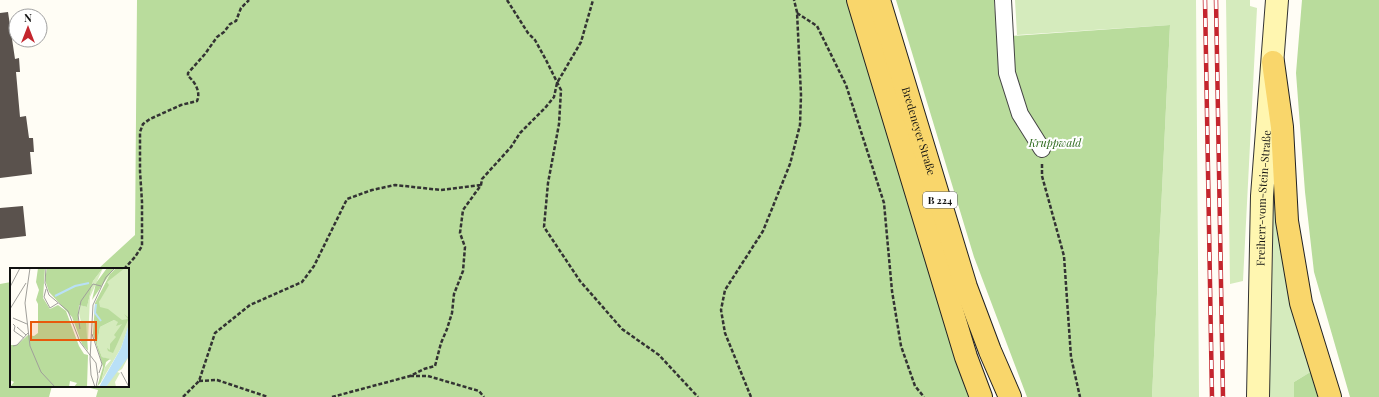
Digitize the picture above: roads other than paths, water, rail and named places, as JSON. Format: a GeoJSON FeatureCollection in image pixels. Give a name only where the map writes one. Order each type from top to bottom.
{"type":"FeatureCollection","features":[{"type":"Feature","properties":{"kind":"main road","name":"Bredeneyer Straße"},"geometry":{"type":"LineString","coordinates":[[858,0],[966,356],[981,397]]}},
{"type":"Feature","properties":{"kind":"main road","name":"Bredeneyer Straße"},"geometry":{"type":"LineString","coordinates":[[878,0],[966,287],[990,351],[1010,397]]}},
{"type":"Feature","properties":{"kind":"main road","name":"Freiherr-vom-Stein-Straße"},"geometry":{"type":"LineString","coordinates":[[1258,397],[1262,196],[1277,0]]}},
{"type":"Feature","properties":{"kind":"main road"},"geometry":{"type":"LineString","coordinates":[[1273,62],[1282,127],[1287,221],[1301,303],[1330,397]]}},
{"type":"Feature","properties":{"kind":"street"},"geometry":{"type":"LineString","coordinates":[[1003,0],[1007,73],[1020,114],[1042,149]]}},
{"type":"Feature","properties":{"kind":"railway"},"geometry":{"type":"LineString","coordinates":[[1205,0],[1212,397]]}},
{"type":"Feature","properties":{"kind":"railway"},"geometry":{"type":"LineString","coordinates":[[1216,0],[1223,397]]}},
{"type":"Feature","properties":{"kind":"park label","name":"Kruppwald"},"geometry":{"type":"Point","coordinates":[1055,143]}}]}
